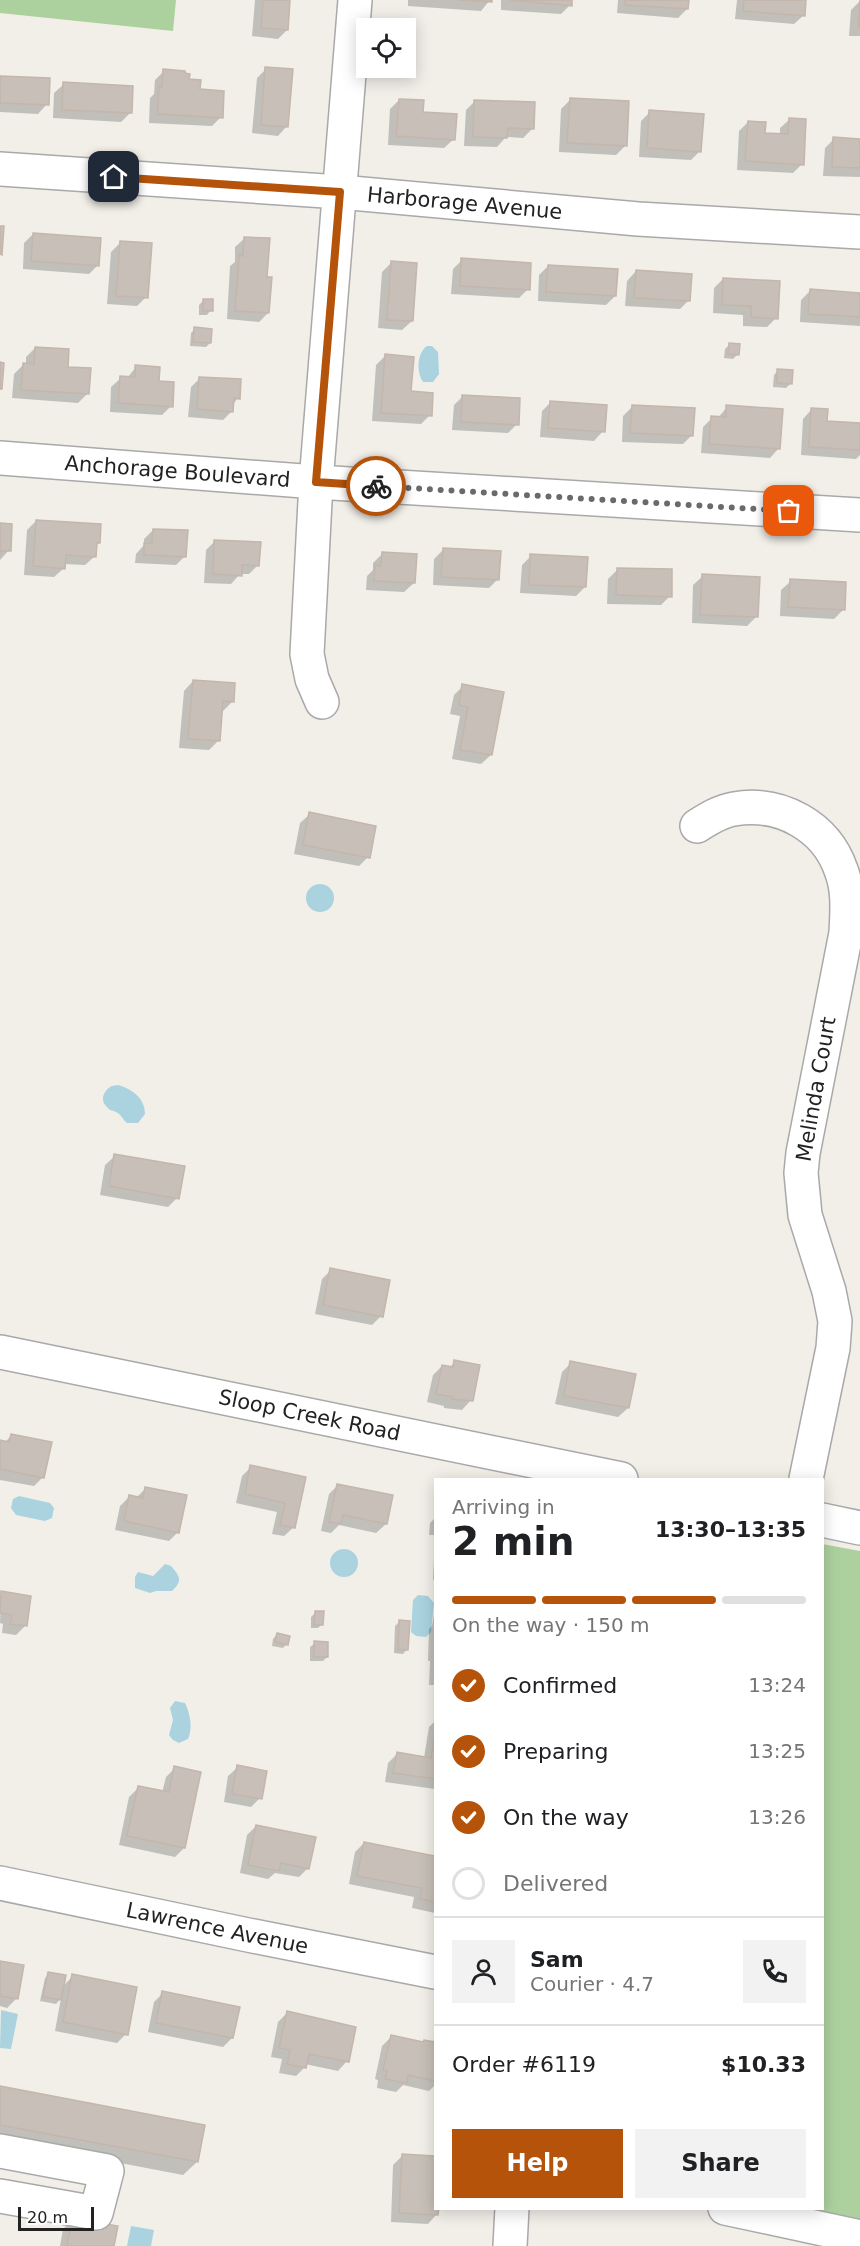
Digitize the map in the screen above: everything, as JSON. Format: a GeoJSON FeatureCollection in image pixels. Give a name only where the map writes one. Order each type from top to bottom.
{"type":"FeatureCollection","features":[{"type":"Feature","properties":{"kind":"street"},"geometry":{"type":"LineString","coordinates":[[322,702],[312,679],[307,654],[316,482],[355,0]]}},
{"type":"Feature","properties":{"kind":"street","name":"Harborage Avenue"},"geometry":{"type":"LineString","coordinates":[[0,169],[340,192],[638,219],[860,232]]}},
{"type":"Feature","properties":{"kind":"street","name":"Anchorage Boulevard"},"geometry":{"type":"LineString","coordinates":[[0,458],[316,482],[860,515]]}},
{"type":"Feature","properties":{"kind":"street","name":"Melinda Court"},"geometry":{"type":"LineString","coordinates":[[697,826],[713,816],[733,809],[752,807],[771,809],[791,815],[809,825],[822,837],[842,870],[846,890],[848,911],[846,933],[801,1173],[805,1215],[829,1291],[835,1321],[833,1348],[806,1478]]}},
{"type":"Feature","properties":{"kind":"street","name":"Sloop Creek Road"},"geometry":{"type":"LineString","coordinates":[[0,1352],[558,1473],[610,1478]]}},
{"type":"Feature","properties":{"kind":"street"},"geometry":{"type":"LineString","coordinates":[[824,1520],[860,1528]]}},
{"type":"Feature","properties":{"kind":"street","name":"Lawrence Avenue"},"geometry":{"type":"LineString","coordinates":[[0,1883],[434,1972]]}},
{"type":"Feature","properties":{"kind":"street"},"geometry":{"type":"LineString","coordinates":[[0,2151],[106,2171],[96,2212],[0,2196]]}},
{"type":"Feature","properties":{"kind":"street"},"geometry":{"type":"LineString","coordinates":[[510,2246],[512,2210]]}},
{"type":"Feature","properties":{"kind":"street"},"geometry":{"type":"LineString","coordinates":[[735,2210],[860,2236]]}},
{"type":"Feature","properties":{"kind":"green space"},"geometry":{"type":"Polygon","coordinates":[[[0,0],[176,0],[173,31],[0,13],[0,0]]]}},
{"type":"Feature","properties":{"kind":"green space"},"geometry":{"type":"Polygon","coordinates":[[[824,1544],[860,1551],[860,2241],[715,2210],[824,2210],[824,1544]]]}},
{"type":"Feature","properties":{"kind":"water"},"geometry":{"type":"Polygon","coordinates":[[[427,346],[432,346],[438,352],[439,374],[433,382],[423,382],[419,373],[419,358],[427,346]]]}},
{"type":"Feature","properties":{"kind":"water"},"geometry":{"type":"Polygon","coordinates":[[[320,884],[330,888],[334,898],[330,908],[320,912],[310,908],[306,898],[310,888],[320,884]]]}},
{"type":"Feature","properties":{"kind":"water"},"geometry":{"type":"Polygon","coordinates":[[[118,1085],[133,1092],[143,1103],[145,1114],[138,1123],[127,1123],[119,1114],[109,1109],[103,1101],[107,1090],[118,1085]]]}},
{"type":"Feature","properties":{"kind":"water"},"geometry":{"type":"Polygon","coordinates":[[[19,1496],[50,1503],[54,1508],[52,1518],[45,1521],[16,1515],[11,1508],[13,1499],[19,1496]]]}},
{"type":"Feature","properties":{"kind":"water"},"geometry":{"type":"Polygon","coordinates":[[[344,1549],[354,1553],[358,1563],[354,1573],[344,1577],[334,1573],[330,1563],[334,1553],[344,1549]]]}},
{"type":"Feature","properties":{"kind":"water"},"geometry":{"type":"Polygon","coordinates":[[[165,1564],[171,1566],[179,1578],[178,1584],[172,1591],[150,1593],[135,1588],[135,1577],[138,1572],[153,1576],[165,1564]]]}},
{"type":"Feature","properties":{"kind":"water"},"geometry":{"type":"Polygon","coordinates":[[[418,1595],[428,1596],[434,1603],[431,1632],[426,1637],[416,1636],[411,1632],[413,1600],[418,1595]]]}},
{"type":"Feature","properties":{"kind":"water"},"geometry":{"type":"Polygon","coordinates":[[[175,1701],[185,1703],[190,1721],[188,1739],[179,1743],[169,1735],[173,1720],[170,1708],[175,1701]]]}},
{"type":"Feature","properties":{"kind":"water"},"geometry":{"type":"Polygon","coordinates":[[[1,2010],[18,2014],[11,2049],[0,2048],[1,2010]]]}},
{"type":"Feature","properties":{"kind":"water"},"geometry":{"type":"Polygon","coordinates":[[[131,2226],[154,2230],[151,2246],[127,2246],[131,2226]]]}},
{"type":"Feature","properties":{"kind":"building"},"geometry":{"type":"Polygon","coordinates":[[[263,0],[290,0],[288,30],[261,28],[263,0]]]}},
{"type":"Feature","properties":{"kind":"building"},"geometry":{"type":"Polygon","coordinates":[[[458,0],[492,0],[492,2],[458,0]]]}},
{"type":"Feature","properties":{"kind":"building"},"geometry":{"type":"Polygon","coordinates":[[[509,0],[572,0],[572,6],[509,0]]]}},
{"type":"Feature","properties":{"kind":"building"},"geometry":{"type":"Polygon","coordinates":[[[625,0],[689,0],[688,9],[625,5],[625,0]]]}},
{"type":"Feature","properties":{"kind":"building"},"geometry":{"type":"Polygon","coordinates":[[[744,0],[806,0],[805,16],[743,11],[744,0]]]}},
{"type":"Feature","properties":{"kind":"building"},"geometry":{"type":"Polygon","coordinates":[[[860,0],[860,27],[858,27],[860,0]]]}},
{"type":"Feature","properties":{"kind":"building"},"geometry":{"type":"Polygon","coordinates":[[[265,67],[293,69],[288,127],[261,125],[265,67]]]}},
{"type":"Feature","properties":{"kind":"building"},"geometry":{"type":"Polygon","coordinates":[[[163,69],[185,71],[190,74],[189,79],[201,80],[200,89],[224,91],[223,118],[157,114],[163,69]]]}},
{"type":"Feature","properties":{"kind":"building"},"geometry":{"type":"Polygon","coordinates":[[[0,76],[50,78],[49,105],[0,103],[0,76]]]}},
{"type":"Feature","properties":{"kind":"building"},"geometry":{"type":"Polygon","coordinates":[[[63,82],[133,86],[132,113],[62,110],[63,82]]]}},
{"type":"Feature","properties":{"kind":"building"},"geometry":{"type":"Polygon","coordinates":[[[570,98],[629,101],[627,146],[567,143],[570,98]]]}},
{"type":"Feature","properties":{"kind":"building"},"geometry":{"type":"Polygon","coordinates":[[[399,99],[424,100],[423,112],[457,114],[455,140],[396,136],[399,99]]]}},
{"type":"Feature","properties":{"kind":"building"},"geometry":{"type":"Polygon","coordinates":[[[474,100],[535,102],[534,129],[508,128],[507,138],[473,137],[474,100]]]}},
{"type":"Feature","properties":{"kind":"building"},"geometry":{"type":"Polygon","coordinates":[[[649,110],[704,114],[701,152],[647,148],[649,110]]]}},
{"type":"Feature","properties":{"kind":"building"},"geometry":{"type":"Polygon","coordinates":[[[789,118],[806,119],[804,165],[745,161],[748,121],[766,122],[765,133],[788,134],[789,118]]]}},
{"type":"Feature","properties":{"kind":"building"},"geometry":{"type":"Polygon","coordinates":[[[833,137],[860,139],[860,168],[832,167],[833,137]]]}},
{"type":"Feature","properties":{"kind":"building"},"geometry":{"type":"Polygon","coordinates":[[[0,226],[4,226],[2,255],[0,254],[0,226]]]}},
{"type":"Feature","properties":{"kind":"building"},"geometry":{"type":"Polygon","coordinates":[[[33,233],[101,238],[99,266],[31,261],[33,233]]]}},
{"type":"Feature","properties":{"kind":"building"},"geometry":{"type":"Polygon","coordinates":[[[244,237],[270,238],[267,277],[272,277],[269,313],[235,311],[239,255],[243,256],[244,237]]]}},
{"type":"Feature","properties":{"kind":"building"},"geometry":{"type":"Polygon","coordinates":[[[120,241],[152,243],[148,298],[116,296],[120,241]]]}},
{"type":"Feature","properties":{"kind":"building"},"geometry":{"type":"Polygon","coordinates":[[[461,258],[531,263],[530,290],[460,286],[461,258]]]}},
{"type":"Feature","properties":{"kind":"building"},"geometry":{"type":"Polygon","coordinates":[[[391,261],[417,263],[413,321],[387,320],[391,261]]]}},
{"type":"Feature","properties":{"kind":"building"},"geometry":{"type":"Polygon","coordinates":[[[548,265],[618,269],[616,296],[546,292],[548,265]]]}},
{"type":"Feature","properties":{"kind":"building"},"geometry":{"type":"Polygon","coordinates":[[[636,270],[692,274],[690,301],[634,298],[636,270]]]}},
{"type":"Feature","properties":{"kind":"building"},"geometry":{"type":"Polygon","coordinates":[[[723,278],[780,281],[778,319],[751,317],[751,306],[722,305],[723,278]]]}},
{"type":"Feature","properties":{"kind":"building"},"geometry":{"type":"Polygon","coordinates":[[[810,289],[860,293],[860,317],[808,314],[810,289]]]}},
{"type":"Feature","properties":{"kind":"building"},"geometry":{"type":"Polygon","coordinates":[[[203,299],[213,299],[213,311],[203,311],[203,299]]]}},
{"type":"Feature","properties":{"kind":"building"},"geometry":{"type":"Polygon","coordinates":[[[194,327],[212,329],[211,343],[193,342],[194,327]]]}},
{"type":"Feature","properties":{"kind":"building"},"geometry":{"type":"Polygon","coordinates":[[[729,343],[740,344],[739,355],[728,354],[729,343]]]}},
{"type":"Feature","properties":{"kind":"building"},"geometry":{"type":"Polygon","coordinates":[[[35,347],[69,349],[68,367],[91,368],[89,394],[21,390],[23,363],[34,364],[35,347]]]}},
{"type":"Feature","properties":{"kind":"building"},"geometry":{"type":"Polygon","coordinates":[[[385,354],[414,357],[411,391],[433,393],[432,416],[381,413],[385,354]]]}},
{"type":"Feature","properties":{"kind":"building"},"geometry":{"type":"Polygon","coordinates":[[[0,362],[4,363],[2,389],[0,389],[0,362]]]}},
{"type":"Feature","properties":{"kind":"building"},"geometry":{"type":"Polygon","coordinates":[[[135,365],[160,367],[159,381],[174,382],[173,407],[118,403],[120,376],[135,377],[135,365]]]}},
{"type":"Feature","properties":{"kind":"building"},"geometry":{"type":"Polygon","coordinates":[[[777,369],[793,370],[792,384],[777,383],[777,369]]]}},
{"type":"Feature","properties":{"kind":"building"},"geometry":{"type":"Polygon","coordinates":[[[199,377],[241,379],[240,399],[234,398],[233,412],[197,409],[199,377]]]}},
{"type":"Feature","properties":{"kind":"building"},"geometry":{"type":"Polygon","coordinates":[[[462,395],[520,398],[519,425],[461,422],[462,395]]]}},
{"type":"Feature","properties":{"kind":"building"},"geometry":{"type":"Polygon","coordinates":[[[550,401],[607,405],[605,432],[548,428],[550,401]]]}},
{"type":"Feature","properties":{"kind":"building"},"geometry":{"type":"Polygon","coordinates":[[[632,405],[695,408],[693,436],[630,433],[632,405]]]}},
{"type":"Feature","properties":{"kind":"building"},"geometry":{"type":"Polygon","coordinates":[[[726,405],[783,409],[780,449],[709,444],[711,416],[726,417],[726,405]]]}},
{"type":"Feature","properties":{"kind":"building"},"geometry":{"type":"Polygon","coordinates":[[[811,408],[828,409],[827,421],[860,423],[860,450],[809,447],[811,408]]]}},
{"type":"Feature","properties":{"kind":"building"},"geometry":{"type":"Polygon","coordinates":[[[36,520],[101,524],[100,543],[97,543],[96,557],[66,555],[65,569],[33,566],[36,520]]]}},
{"type":"Feature","properties":{"kind":"building"},"geometry":{"type":"Polygon","coordinates":[[[0,523],[12,524],[11,551],[0,551],[0,523]]]}},
{"type":"Feature","properties":{"kind":"building"},"geometry":{"type":"Polygon","coordinates":[[[153,529],[188,530],[186,557],[144,555],[144,543],[152,543],[153,529]]]}},
{"type":"Feature","properties":{"kind":"building"},"geometry":{"type":"Polygon","coordinates":[[[214,540],[261,542],[259,566],[242,565],[242,576],[213,574],[214,540]]]}},
{"type":"Feature","properties":{"kind":"building"},"geometry":{"type":"Polygon","coordinates":[[[443,548],[501,551],[499,580],[441,577],[443,548]]]}},
{"type":"Feature","properties":{"kind":"building"},"geometry":{"type":"Polygon","coordinates":[[[382,552],[417,554],[415,583],[374,581],[375,565],[381,566],[382,552]]]}},
{"type":"Feature","properties":{"kind":"building"},"geometry":{"type":"Polygon","coordinates":[[[530,554],[588,557],[586,587],[529,585],[530,554]]]}},
{"type":"Feature","properties":{"kind":"building"},"geometry":{"type":"Polygon","coordinates":[[[617,568],[672,569],[672,597],[616,595],[617,568]]]}},
{"type":"Feature","properties":{"kind":"building"},"geometry":{"type":"Polygon","coordinates":[[[702,574],[760,577],[758,617],[700,615],[702,574]]]}},
{"type":"Feature","properties":{"kind":"building"},"geometry":{"type":"Polygon","coordinates":[[[790,579],[846,582],[845,610],[788,607],[790,579]]]}},
{"type":"Feature","properties":{"kind":"building"},"geometry":{"type":"Polygon","coordinates":[[[193,680],[235,683],[234,702],[223,701],[220,741],[188,739],[193,680]]]}},
{"type":"Feature","properties":{"kind":"building"},"geometry":{"type":"Polygon","coordinates":[[[462,684],[504,692],[492,755],[460,750],[468,707],[459,705],[462,684]]]}},
{"type":"Feature","properties":{"kind":"building"},"geometry":{"type":"Polygon","coordinates":[[[309,812],[376,826],[370,858],[303,845],[309,812]]]}},
{"type":"Feature","properties":{"kind":"building"},"geometry":{"type":"Polygon","coordinates":[[[114,1154],[185,1166],[179,1199],[109,1186],[114,1154]]]}},
{"type":"Feature","properties":{"kind":"building"},"geometry":{"type":"Polygon","coordinates":[[[330,1268],[390,1280],[383,1317],[323,1305],[330,1268]]]}},
{"type":"Feature","properties":{"kind":"building"},"geometry":{"type":"Polygon","coordinates":[[[454,1360],[480,1365],[473,1401],[452,1399],[453,1397],[436,1394],[442,1365],[453,1367],[454,1360]]]}},
{"type":"Feature","properties":{"kind":"building"},"geometry":{"type":"Polygon","coordinates":[[[570,1361],[636,1374],[629,1408],[564,1396],[570,1361]]]}},
{"type":"Feature","properties":{"kind":"building"},"geometry":{"type":"Polygon","coordinates":[[[11,1434],[52,1442],[44,1478],[0,1469],[0,1440],[9,1442],[11,1434]]]}},
{"type":"Feature","properties":{"kind":"building"},"geometry":{"type":"Polygon","coordinates":[[[250,1465],[306,1477],[295,1528],[280,1525],[285,1503],[245,1494],[250,1465]]]}},
{"type":"Feature","properties":{"kind":"building"},"geometry":{"type":"Polygon","coordinates":[[[337,1484],[393,1495],[387,1524],[343,1515],[341,1524],[329,1522],[337,1484]]]}},
{"type":"Feature","properties":{"kind":"building"},"geometry":{"type":"Polygon","coordinates":[[[145,1487],[187,1495],[179,1533],[124,1521],[129,1495],[143,1498],[145,1487]]]}},
{"type":"Feature","properties":{"kind":"building"},"geometry":{"type":"Polygon","coordinates":[[[1,1591],[31,1596],[27,1626],[10,1624],[12,1615],[0,1613],[1,1591]]]}},
{"type":"Feature","properties":{"kind":"building"},"geometry":{"type":"Polygon","coordinates":[[[315,1611],[324,1611],[323,1625],[314,1625],[315,1611]]]}},
{"type":"Feature","properties":{"kind":"building"},"geometry":{"type":"Polygon","coordinates":[[[399,1620],[410,1621],[408,1650],[398,1650],[399,1620]]]}},
{"type":"Feature","properties":{"kind":"building"},"geometry":{"type":"Polygon","coordinates":[[[277,1633],[290,1636],[288,1645],[275,1642],[277,1633]]]}},
{"type":"Feature","properties":{"kind":"building"},"geometry":{"type":"Polygon","coordinates":[[[314,1641],[328,1642],[328,1657],[314,1657],[314,1641]]]}},
{"type":"Feature","properties":{"kind":"building"},"geometry":{"type":"Polygon","coordinates":[[[434,1741],[434,1779],[393,1773],[397,1752],[431,1758],[434,1741]]]}},
{"type":"Feature","properties":{"kind":"building"},"geometry":{"type":"Polygon","coordinates":[[[237,1765],[267,1771],[262,1799],[232,1794],[237,1765]]]}},
{"type":"Feature","properties":{"kind":"building"},"geometry":{"type":"Polygon","coordinates":[[[174,1766],[201,1772],[185,1848],[127,1836],[138,1786],[169,1792],[174,1766]]]}},
{"type":"Feature","properties":{"kind":"building"},"geometry":{"type":"Polygon","coordinates":[[[256,1825],[316,1837],[309,1869],[281,1863],[279,1871],[248,1865],[256,1825]]]}},
{"type":"Feature","properties":{"kind":"building"},"geometry":{"type":"Polygon","coordinates":[[[364,1842],[434,1856],[434,1902],[420,1899],[422,1888],[357,1876],[364,1842]]]}},
{"type":"Feature","properties":{"kind":"building"},"geometry":{"type":"Polygon","coordinates":[[[0,1961],[24,1965],[18,1999],[0,1996],[0,1961]]]}},
{"type":"Feature","properties":{"kind":"building"},"geometry":{"type":"Polygon","coordinates":[[[48,1972],[66,1975],[61,2000],[43,1997],[48,1972]]]}},
{"type":"Feature","properties":{"kind":"building"},"geometry":{"type":"Polygon","coordinates":[[[72,1974],[137,1987],[128,2035],[63,2022],[72,1974]]]}},
{"type":"Feature","properties":{"kind":"building"},"geometry":{"type":"Polygon","coordinates":[[[162,1991],[240,2007],[233,2038],[156,2023],[162,1991]]]}},
{"type":"Feature","properties":{"kind":"building"},"geometry":{"type":"Polygon","coordinates":[[[287,2011],[356,2027],[349,2062],[309,2054],[306,2068],[287,2064],[290,2050],[279,2048],[287,2011]]]}},
{"type":"Feature","properties":{"kind":"building"},"geometry":{"type":"Polygon","coordinates":[[[391,2035],[423,2042],[424,2040],[434,2042],[434,2081],[408,2075],[407,2083],[385,2079],[387,2071],[383,2070],[391,2035]]]}},
{"type":"Feature","properties":{"kind":"building"},"geometry":{"type":"Polygon","coordinates":[[[0,2086],[205,2125],[198,2162],[0,2125],[0,2086]]]}},
{"type":"Feature","properties":{"kind":"building"},"geometry":{"type":"Polygon","coordinates":[[[402,2154],[434,2156],[434,2210],[439,2210],[438,2215],[399,2213],[402,2154]]]}},
{"type":"Feature","properties":{"kind":"building"},"geometry":{"type":"Polygon","coordinates":[[[72,2218],[118,2226],[114,2246],[67,2246],[72,2218]]]}},
{"type":"Feature","properties":{"kind":"way so far"},"geometry":{"type":"LineString","coordinates":[[376,486],[789,511]]}},
{"type":"Feature","properties":{"kind":"route"},"geometry":{"type":"LineString","coordinates":[[114,177],[340,192],[316,482],[376,486]]}}]}
